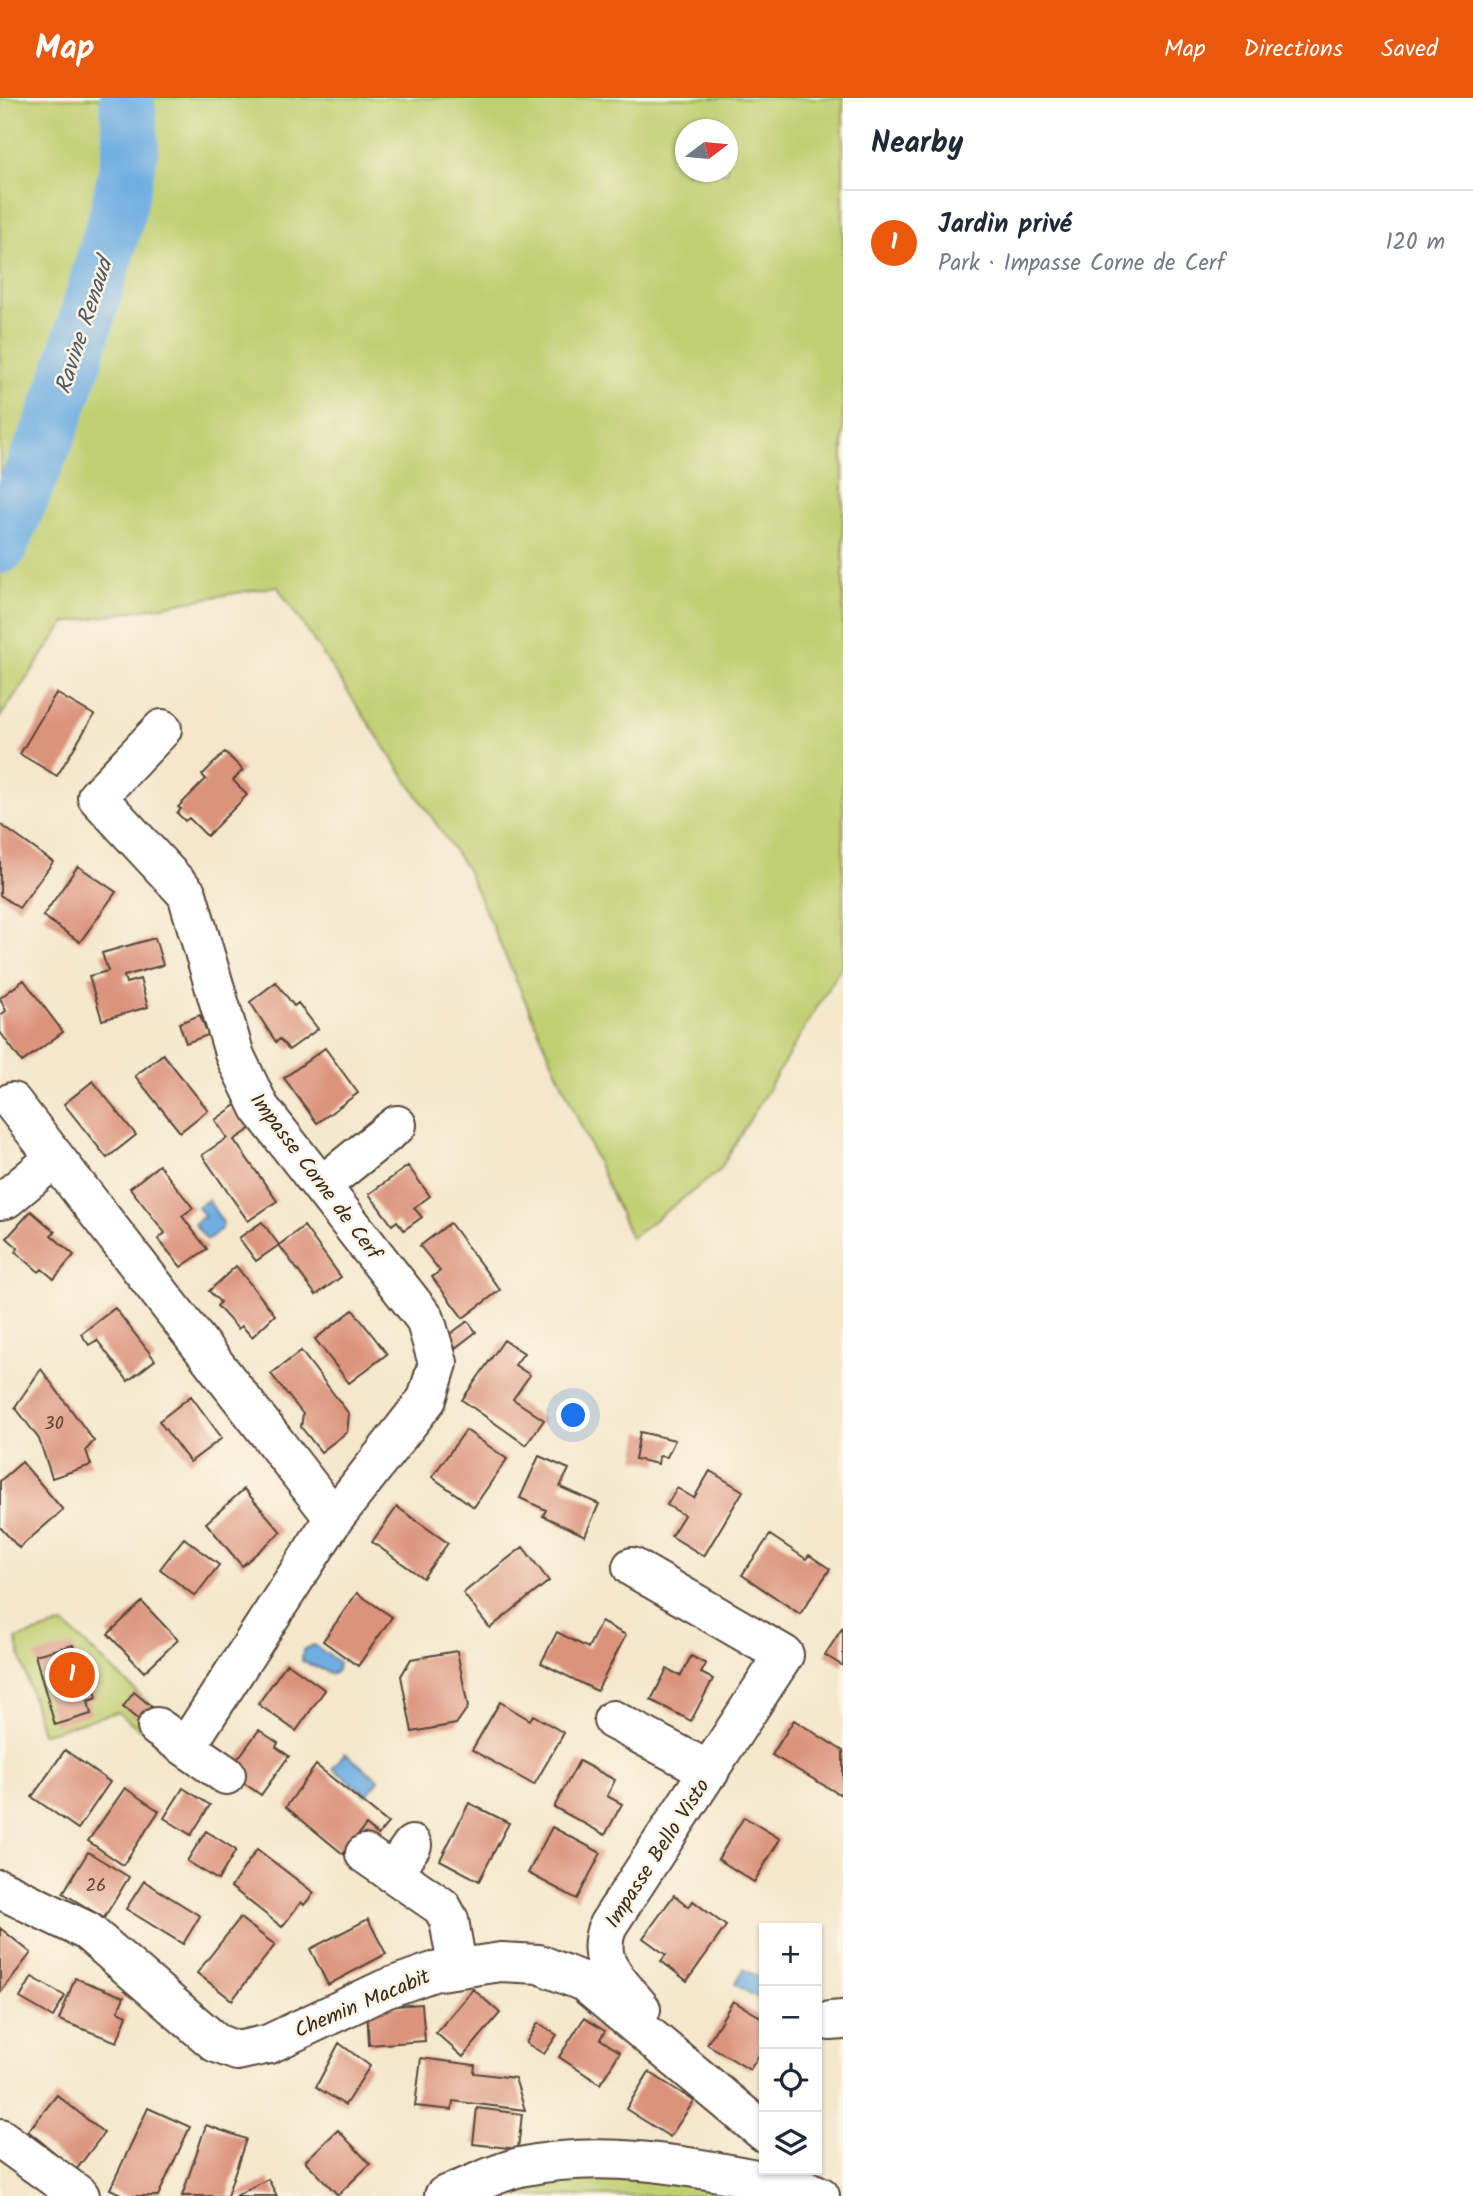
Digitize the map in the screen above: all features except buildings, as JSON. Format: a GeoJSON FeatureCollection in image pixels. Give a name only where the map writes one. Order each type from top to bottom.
{"type":"FeatureCollection","features":[{"type":"Feature","properties":{"kind":"street","name":"Impasse Corne de Cerf"},"geometry":{"type":"LineString","coordinates":[[162,729],[97,797],[187,894],[235,1056],[260,1108],[425,1319],[438,1363],[427,1399],[334,1518],[172,1737],[226,1775]]}},
{"type":"Feature","properties":{"kind":"street"},"geometry":{"type":"LineString","coordinates":[[12,1102],[334,1518]]}},
{"type":"Feature","properties":{"kind":"street"},"geometry":{"type":"LineString","coordinates":[[321,1186],[397,1125]]}},
{"type":"Feature","properties":{"kind":"street"},"geometry":{"type":"LineString","coordinates":[[0,1200],[6,1199],[55,1158]]}},
{"type":"Feature","properties":{"kind":"street","name":"Impasse Bello Visto"},"geometry":{"type":"LineString","coordinates":[[632,1567],[783,1655],[608,1925],[601,1943],[601,1957],[643,2011],[657,2042]]}},
{"type":"Feature","properties":{"kind":"street","name":"Impasse Bello Visto"},"geometry":{"type":"LineString","coordinates":[[613,1720],[710,1771]]}},
{"type":"Feature","properties":{"kind":"street"},"geometry":{"type":"LineString","coordinates":[[390,1857],[442,1907],[449,1920],[457,1966]]}},
{"type":"Feature","properties":{"kind":"street","name":"Chemin Macabit"},"geometry":{"type":"LineString","coordinates":[[0,1889],[87,1931],[216,2043],[237,2051],[269,2044],[385,1989],[457,1966],[501,1962],[539,1964],[584,1982],[759,2128]]}},
{"type":"Feature","properties":{"kind":"street"},"geometry":{"type":"LineString","coordinates":[[0,2138],[80,2196]]}},
{"type":"Feature","properties":{"kind":"street"},"geometry":{"type":"LineString","coordinates":[[444,2196],[518,2168],[582,2157],[651,2160],[761,2180],[780,2178],[820,2196]]}},
{"type":"Feature","properties":{"kind":"green space"},"geometry":{"type":"Polygon","coordinates":[[[0,98],[843,98],[843,964],[719,1171],[631,1238],[467,870],[277,586],[65,623],[0,717],[0,98]]]}},
{"type":"Feature","properties":{"kind":"green space"},"geometry":{"type":"Polygon","coordinates":[[[64,1624],[158,1712],[144,1732],[117,1712],[42,1734],[16,1639],[64,1624]]]}},
{"type":"Feature","properties":{"kind":"green space"},"geometry":{"type":"Polygon","coordinates":[[[518,2168],[820,2196],[444,2196],[518,2168]]]}},
{"type":"Feature","properties":{"kind":"water"},"geometry":{"type":"Polygon","coordinates":[[[208,1200],[223,1223],[221,1229],[207,1240],[194,1224],[205,1216],[198,1207],[208,1200]]]}},
{"type":"Feature","properties":{"kind":"water"},"geometry":{"type":"Polygon","coordinates":[[[314,1645],[338,1662],[337,1670],[333,1674],[302,1661],[303,1650],[314,1645]]]}},
{"type":"Feature","properties":{"kind":"water"},"geometry":{"type":"Polygon","coordinates":[[[345,1753],[379,1780],[367,1795],[333,1768],[345,1753]]]}},
{"type":"Feature","properties":{"kind":"water"},"geometry":{"type":"Polygon","coordinates":[[[744,1969],[759,1978],[759,1999],[735,1984],[744,1969]]]}},
{"type":"Feature","properties":{"kind":"waterway","name":"Ravine Renaud"},"geometry":{"type":"LineString","coordinates":[[0,546],[52,425],[73,365],[117,215],[131,147],[127,98]]}},
{"type":"Feature","properties":{"kind":"place","name":"Jardin privé"},"geometry":{"type":"Point","coordinates":[72,1675]}}]}
